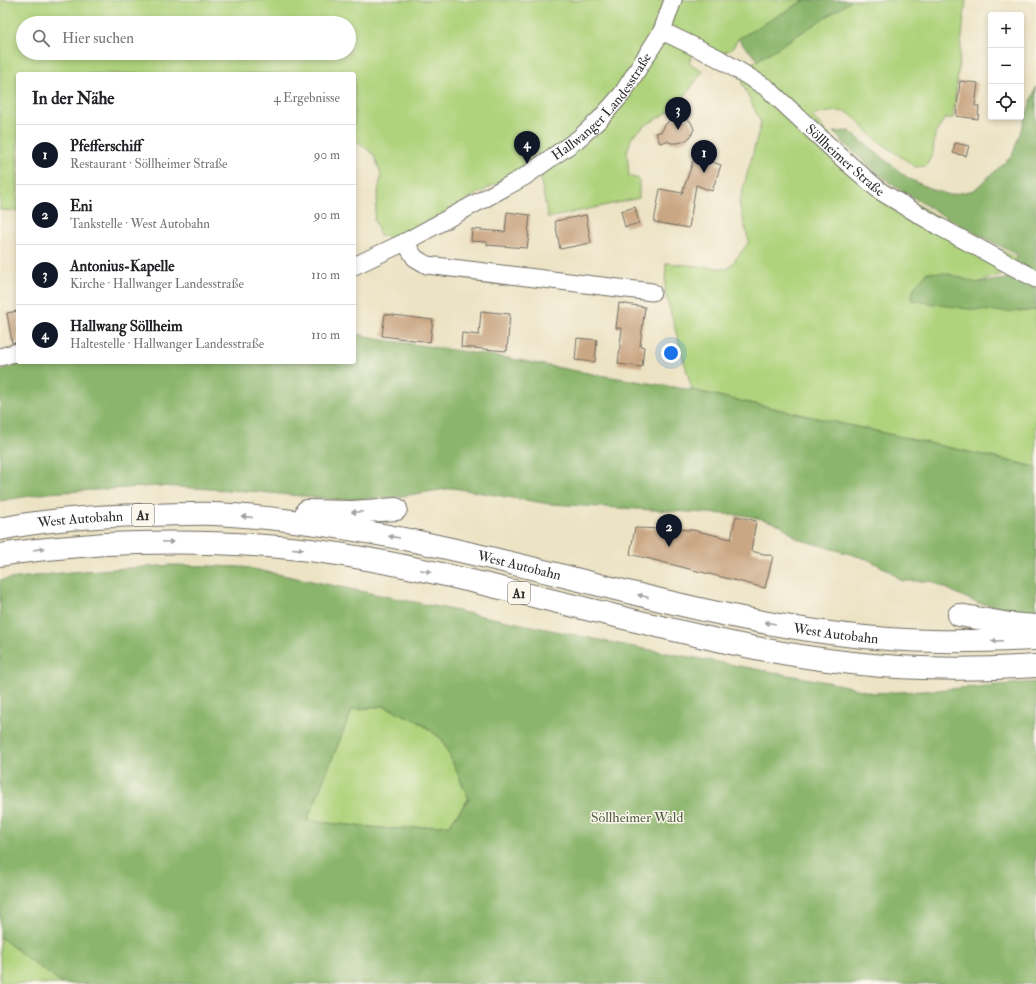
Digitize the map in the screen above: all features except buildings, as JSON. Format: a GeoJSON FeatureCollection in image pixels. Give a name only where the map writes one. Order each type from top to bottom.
{"type":"FeatureCollection","features":[{"type":"Feature","properties":{"kind":"highway"},"geometry":{"type":"LineString","coordinates":[[286,520],[308,510],[333,512],[396,509]]}},
{"type":"Feature","properties":{"kind":"highway","name":"West Autobahn"},"geometry":{"type":"LineString","coordinates":[[0,528],[50,521],[106,516],[214,514],[286,520],[403,539],[674,603],[771,624],[883,639],[963,642],[1036,639]]}},
{"type":"Feature","properties":{"kind":"highway","name":"West Autobahn"},"geometry":{"type":"LineString","coordinates":[[0,555],[45,548],[154,542],[231,544],[310,550],[454,577],[632,621],[743,646],[818,659],[891,667],[928,669],[973,669],[1036,666]]}},
{"type":"Feature","properties":{"kind":"highway"},"geometry":{"type":"LineString","coordinates":[[959,615],[1003,624],[1036,626]]}},
{"type":"Feature","properties":{"kind":"street","name":"Hallwanger Landesstraße"},"geometry":{"type":"LineString","coordinates":[[356,265],[405,242],[524,177],[578,139],[600,119],[622,94],[662,31],[673,0]]}},
{"type":"Feature","properties":{"kind":"street","name":"Söllheimer Straße"},"geometry":{"type":"LineString","coordinates":[[662,31],[718,58],[767,88],[841,157],[880,190],[938,226],[1036,279]]}},
{"type":"Feature","properties":{"kind":"street"},"geometry":{"type":"LineString","coordinates":[[405,242],[415,258],[427,265],[652,292]]}},
{"type":"Feature","properties":{"kind":"street"},"geometry":{"type":"LineString","coordinates":[[0,357],[16,353]]}},
{"type":"Feature","properties":{"kind":"green space"},"geometry":{"type":"Polygon","coordinates":[[[0,0],[805,0],[738,39],[732,49],[723,53],[693,54],[689,63],[703,71],[677,107],[646,125],[632,136],[627,152],[629,176],[639,179],[639,198],[548,218],[537,161],[400,237],[389,238],[380,235],[374,219],[381,174],[374,155],[360,143],[356,142],[356,72],[16,72],[16,211],[0,210],[0,0]]]}},
{"type":"Feature","properties":{"kind":"green space"},"geometry":{"type":"Polygon","coordinates":[[[805,0],[850,0],[850,2],[758,60],[738,39],[805,0]]]}},
{"type":"Feature","properties":{"kind":"green space"},"geometry":{"type":"Polygon","coordinates":[[[850,0],[966,0],[953,118],[945,118],[935,134],[933,153],[926,166],[915,167],[874,137],[848,113],[835,111],[812,116],[833,139],[887,187],[969,235],[1029,264],[977,283],[945,273],[1019,312],[1036,310],[1036,467],[692,390],[665,292],[666,263],[728,269],[749,242],[739,204],[761,123],[742,83],[747,65],[758,60],[850,0]]]}},
{"type":"Feature","properties":{"kind":"green space"},"geometry":{"type":"Polygon","coordinates":[[[1036,87],[1036,310],[1005,312],[989,311],[957,308],[911,300],[914,288],[927,272],[945,273],[977,283],[1006,279],[1019,256],[945,217],[890,183],[845,145],[834,132],[849,131],[908,178],[931,189],[950,195],[974,190],[1012,156],[1036,87]]]}},
{"type":"Feature","properties":{"kind":"green space"},"geometry":{"type":"Polygon","coordinates":[[[356,334],[377,339],[507,358],[692,390],[1036,467],[1036,613],[977,603],[931,581],[902,581],[888,570],[867,559],[798,539],[781,525],[742,515],[549,504],[453,488],[396,497],[340,500],[261,492],[158,486],[47,493],[0,501],[0,370],[20,364],[356,364],[356,334]]]}},
{"type":"Feature","properties":{"kind":"green space","name":"Söllheimer Wald"},"geometry":{"type":"Polygon","coordinates":[[[173,565],[243,567],[629,646],[838,684],[873,693],[923,691],[1036,682],[1036,984],[62,984],[0,937],[0,580],[70,572],[173,565]],[[384,706],[352,710],[307,821],[392,829],[449,825],[469,799],[442,739],[419,722],[384,706]]]}},
{"type":"Feature","properties":{"kind":"green space"},"geometry":{"type":"Polygon","coordinates":[[[384,706],[419,722],[442,739],[469,798],[449,825],[392,829],[307,821],[352,710],[384,706]]]}},
{"type":"Feature","properties":{"kind":"green space"},"geometry":{"type":"Polygon","coordinates":[[[0,937],[62,984],[0,984],[0,937]]]}},
{"type":"Feature","properties":{"kind":"place","name":"Antonius-Kapelle"},"geometry":{"type":"Point","coordinates":[678,130]}},
{"type":"Feature","properties":{"kind":"place","name":"Hallwang Söllheim"},"geometry":{"type":"Point","coordinates":[527,164]}},
{"type":"Feature","properties":{"kind":"place","name":"Pfefferschiff"},"geometry":{"type":"Point","coordinates":[704,173]}},
{"type":"Feature","properties":{"kind":"place","name":"Eni"},"geometry":{"type":"Point","coordinates":[669,547]}}]}
